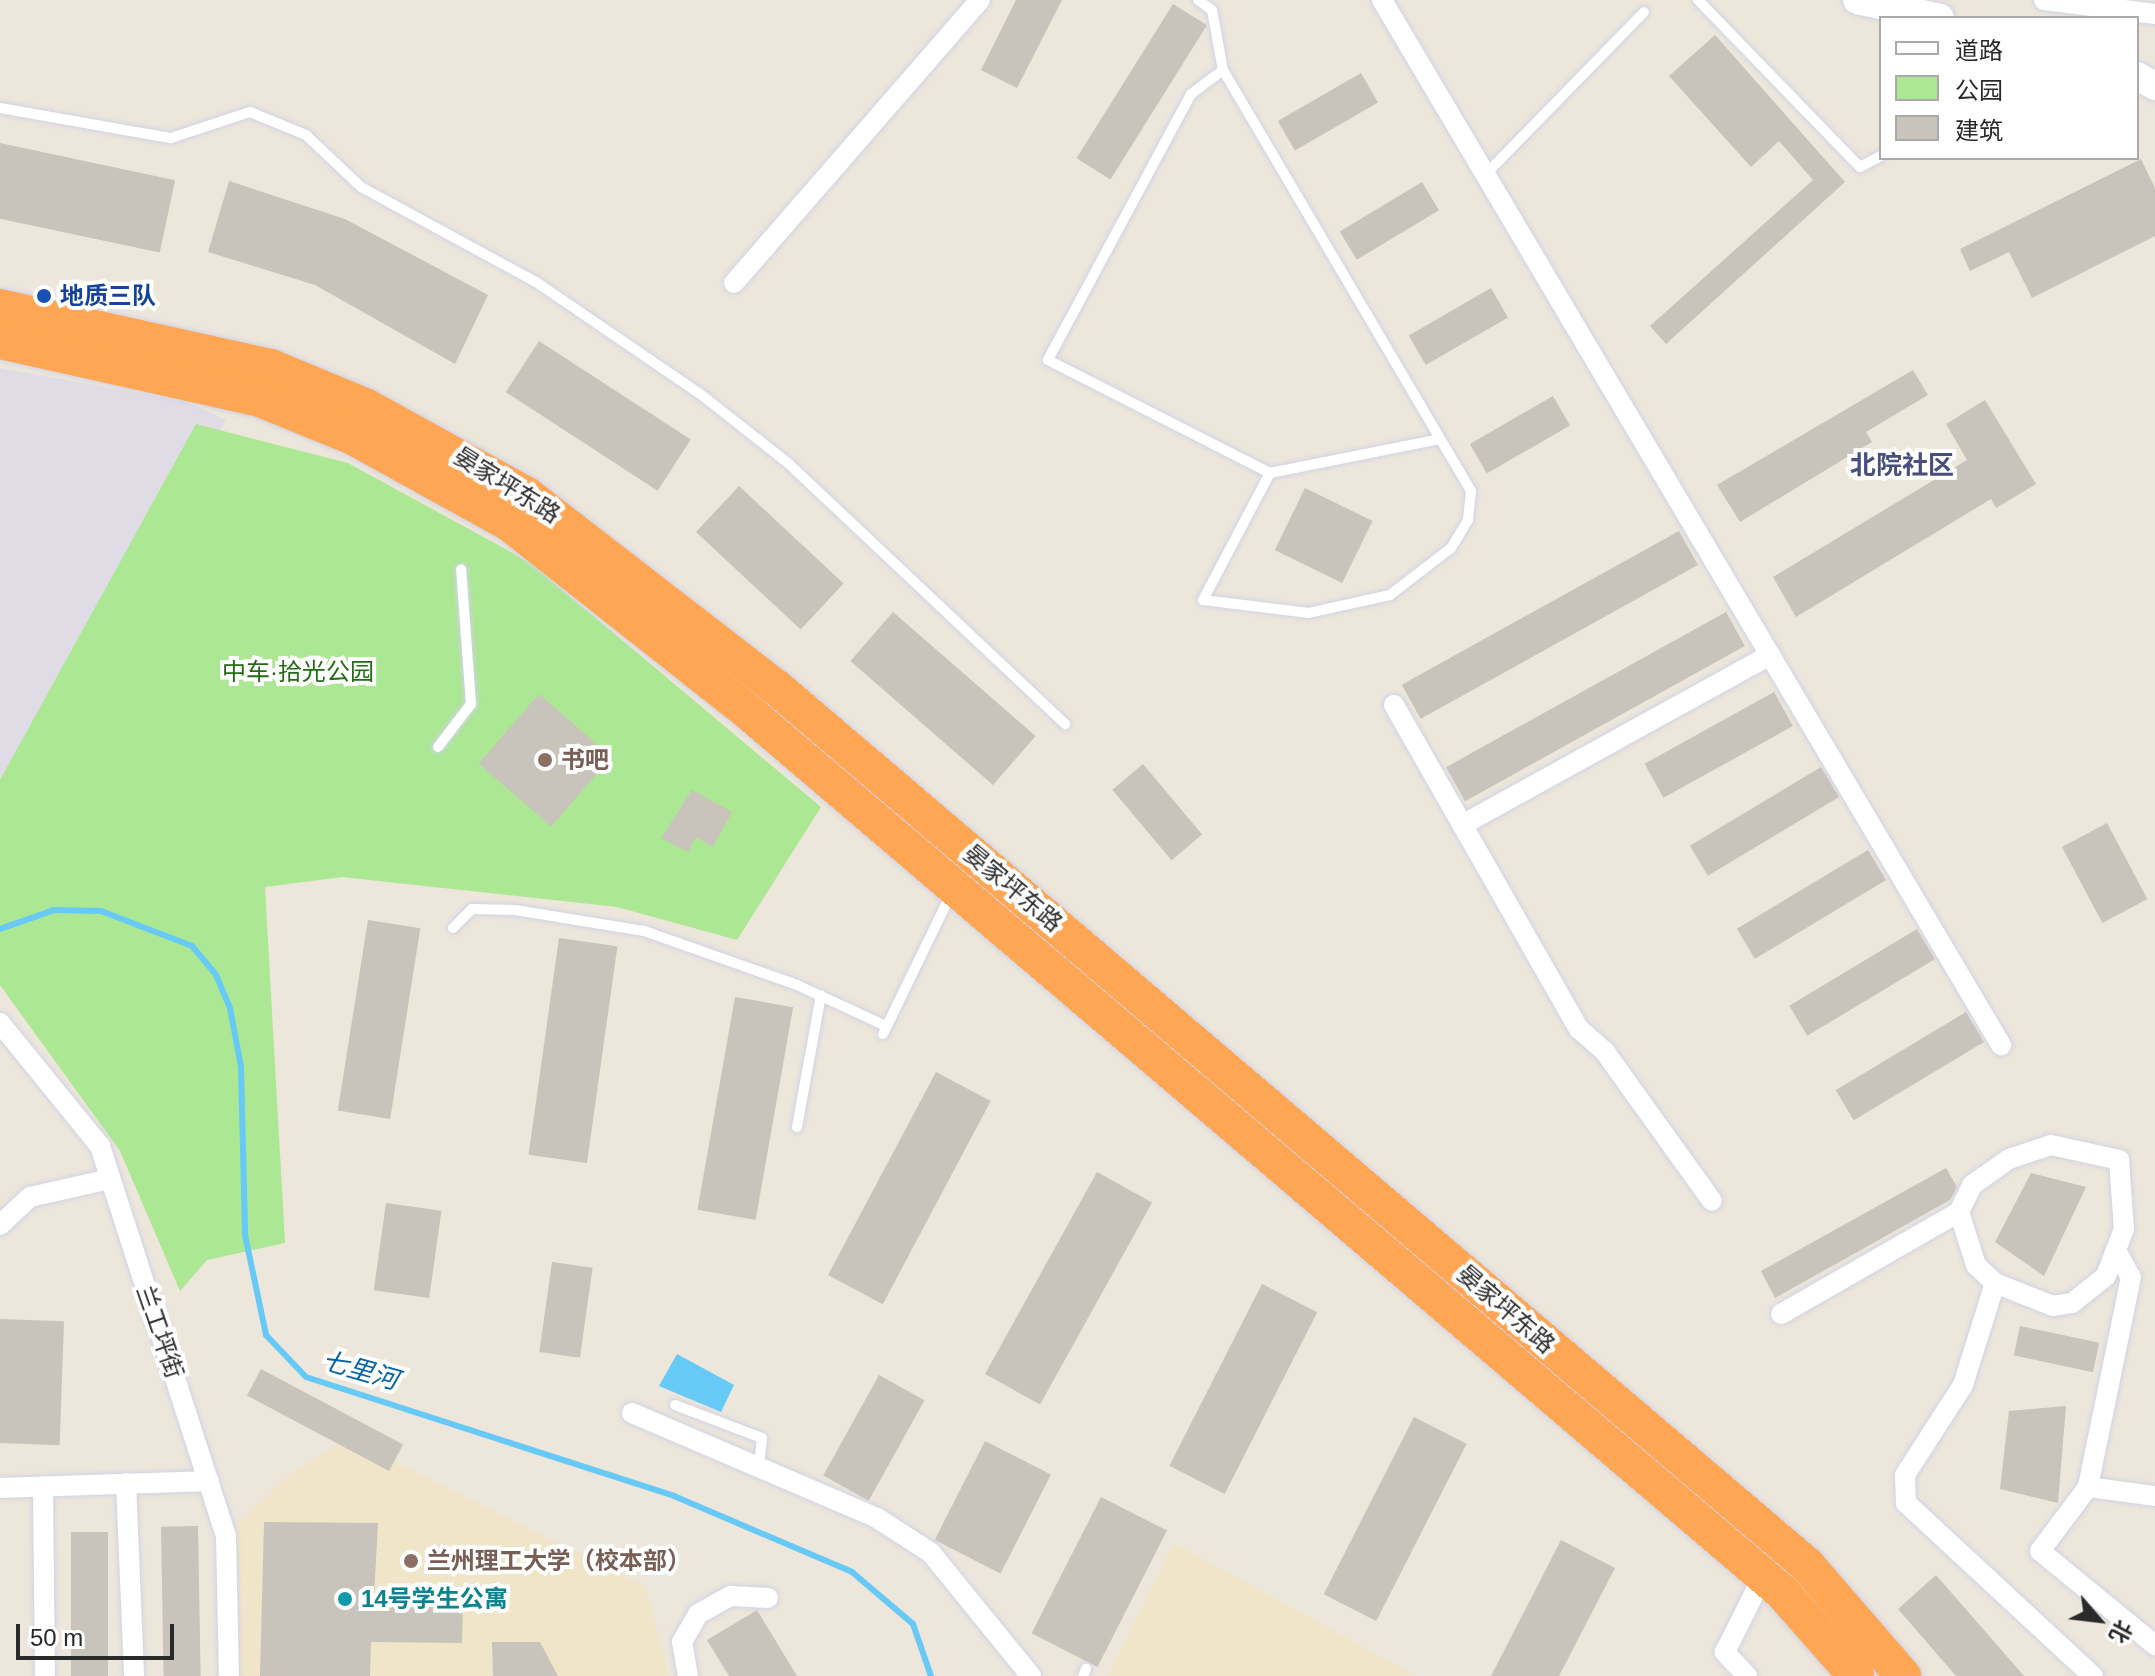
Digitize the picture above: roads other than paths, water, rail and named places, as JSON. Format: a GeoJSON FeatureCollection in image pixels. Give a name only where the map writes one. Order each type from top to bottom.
{"type":"FeatureCollection","features":[{"type":"Feature","properties":{"kind":"highway","name":"晏家坪东路"},"geometry":{"type":"LineString","coordinates":[[0,307],[266,383],[367,407],[527,495],[777,688],[1807,1565],[1903,1676]]}},
{"type":"Feature","properties":{"kind":"highway","name":"晏家坪东路"},"geometry":{"type":"LineString","coordinates":[[0,341],[266,383],[353,437],[509,523],[591,581],[1763,1576],[1856,1676]]}},
{"type":"Feature","properties":{"kind":"street"},"geometry":{"type":"LineString","coordinates":[[734,283],[980,0]]}},
{"type":"Feature","properties":{"kind":"street"},"geometry":{"type":"LineString","coordinates":[[1382,0],[2001,1045]]}},
{"type":"Feature","properties":{"kind":"street"},"geometry":{"type":"LineString","coordinates":[[1857,0],[1931,16]]}},
{"type":"Feature","properties":{"kind":"street"},"geometry":{"type":"LineString","coordinates":[[2044,0],[2155,14]]}},
{"type":"Feature","properties":{"kind":"street"},"geometry":{"type":"LineString","coordinates":[[1462,825],[1770,655]]}},
{"type":"Feature","properties":{"kind":"street"},"geometry":{"type":"LineString","coordinates":[[1394,705],[1579,1029],[1605,1052],[1712,1201]]}},
{"type":"Feature","properties":{"kind":"street","name":"兰工坪街"},"geometry":{"type":"LineString","coordinates":[[0,1023],[100,1146],[226,1536],[229,1676]]}},
{"type":"Feature","properties":{"kind":"street"},"geometry":{"type":"LineString","coordinates":[[1781,1314],[1959,1212],[1972,1185],[2009,1159],[2051,1145],[2086,1148],[2119,1160],[2118,1254],[2106,1276],[2072,1303],[2035,1304],[1995,1283],[1964,1241],[1959,1212]]}},
{"type":"Feature","properties":{"kind":"street"},"geometry":{"type":"LineString","coordinates":[[0,1225],[30,1197],[110,1179]]}},
{"type":"Feature","properties":{"kind":"street"},"geometry":{"type":"LineString","coordinates":[[2118,1254],[2131,1277],[2088,1487],[2040,1551],[2155,1645]]}},
{"type":"Feature","properties":{"kind":"street"},"geometry":{"type":"LineString","coordinates":[[1995,1283],[1963,1385],[1905,1475],[1906,1503],[1923,1527],[1994,1579],[2093,1676]]}},
{"type":"Feature","properties":{"kind":"street"},"geometry":{"type":"LineString","coordinates":[[632,1413],[877,1518],[931,1553],[1031,1676]]}},
{"type":"Feature","properties":{"kind":"street"},"geometry":{"type":"LineString","coordinates":[[0,1488],[209,1481]]}},
{"type":"Feature","properties":{"kind":"street"},"geometry":{"type":"LineString","coordinates":[[126,1483],[134,1676]]}},
{"type":"Feature","properties":{"kind":"street"},"geometry":{"type":"LineString","coordinates":[[2088,1487],[2155,1496]]}},
{"type":"Feature","properties":{"kind":"street"},"geometry":{"type":"LineString","coordinates":[[43,1488],[45,1676]]}},
{"type":"Feature","properties":{"kind":"street"},"geometry":{"type":"LineString","coordinates":[[1747,1676],[1725,1652],[1763,1576]]}},
{"type":"Feature","properties":{"kind":"street"},"geometry":{"type":"LineString","coordinates":[[688,1676],[681,1650],[698,1614],[731,1596],[768,1598]]}},
{"type":"Feature","properties":{"kind":"lane"},"geometry":{"type":"LineString","coordinates":[[1198,0],[1212,10],[1223,70],[1471,491],[1468,520],[1451,548],[1390,595],[1309,613],[1203,600],[1270,473]]}},
{"type":"Feature","properties":{"kind":"lane"},"geometry":{"type":"LineString","coordinates":[[1698,0],[1860,167],[1879,157]]}},
{"type":"Feature","properties":{"kind":"lane"},"geometry":{"type":"LineString","coordinates":[[1486,174],[1644,12]]}},
{"type":"Feature","properties":{"kind":"lane"},"geometry":{"type":"LineString","coordinates":[[1223,70],[1191,94],[1048,360],[1270,473],[1440,439]]}},
{"type":"Feature","properties":{"kind":"lane"},"geometry":{"type":"LineString","coordinates":[[0,108],[171,138],[250,112],[296,129],[361,187],[536,282],[699,393],[788,463],[1065,724]]}},
{"type":"Feature","properties":{"kind":"lane"},"geometry":{"type":"LineString","coordinates":[[438,747],[471,704],[461,569]]}},
{"type":"Feature","properties":{"kind":"lane"},"geometry":{"type":"LineString","coordinates":[[453,928],[472,909],[515,910],[644,931],[821,995],[885,1030],[955,887]]}},
{"type":"Feature","properties":{"kind":"lane"},"geometry":{"type":"LineString","coordinates":[[797,1127],[821,995]]}},
{"type":"Feature","properties":{"kind":"lane"},"geometry":{"type":"LineString","coordinates":[[675,1405],[762,1438],[759,1465]]}},
{"type":"Feature","properties":{"kind":"water"},"geometry":{"type":"Polygon","coordinates":[[[677,1354],[734,1385],[721,1412],[659,1386],[677,1354]]]}},
{"type":"Feature","properties":{"kind":"waterway","name":"七里河"},"geometry":{"type":"LineString","coordinates":[[0,929],[54,910],[101,911],[192,946],[216,975],[230,1008],[241,1067],[245,1235],[266,1335],[306,1377],[674,1496],[852,1572],[913,1624],[931,1676]]}},
{"type":"Feature","properties":{"kind":"place","name":"地质三队"},"geometry":{"type":"Point","coordinates":[44,296]}},
{"type":"Feature","properties":{"kind":"place","name":"书吧"},"geometry":{"type":"Point","coordinates":[545,760]}},
{"type":"Feature","properties":{"kind":"place","name":"兰州理工大学（校本部）"},"geometry":{"type":"Point","coordinates":[411,1561]}},
{"type":"Feature","properties":{"kind":"place","name":"14号学生公寓"},"geometry":{"type":"Point","coordinates":[345,1599]}},
{"type":"Feature","properties":{"kind":"district","name":"北院社区"},"geometry":{"type":"Point","coordinates":[1902,466]}},
{"type":"Feature","properties":{"kind":"park label","name":"中车·拾光公园"},"geometry":{"type":"Point","coordinates":[298,672]}}]}
